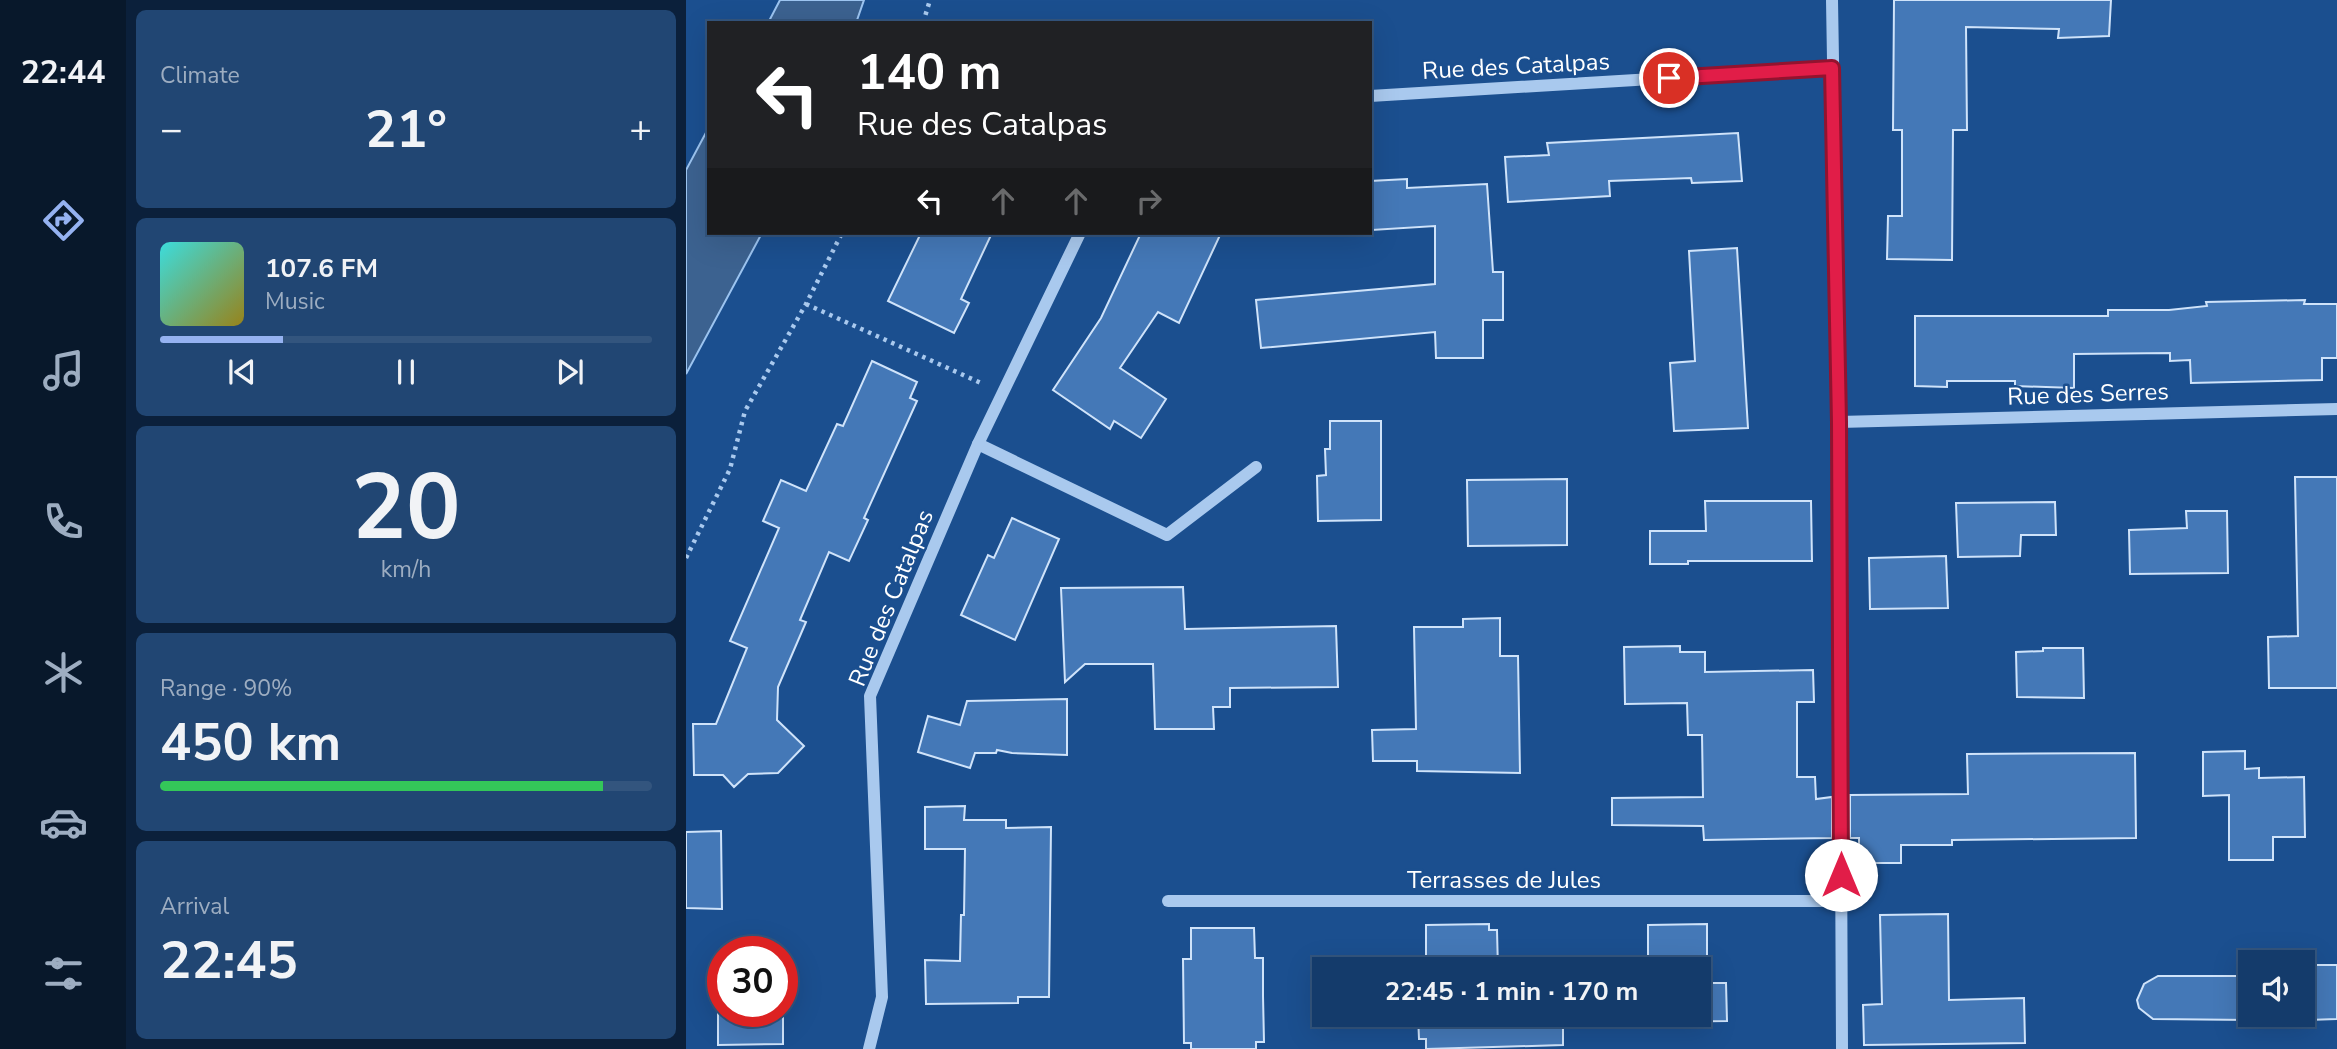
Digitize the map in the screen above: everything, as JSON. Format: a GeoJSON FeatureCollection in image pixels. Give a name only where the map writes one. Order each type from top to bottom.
{"type":"FeatureCollection","features":[{"type":"Feature","properties":{"kind":"street"},"geometry":{"type":"LineString","coordinates":[[1832,0],[1839,422],[1842,1049]]}},
{"type":"Feature","properties":{"kind":"street","name":"Rue des Catalpas"},"geometry":{"type":"LineString","coordinates":[[1372,96],[1832,68]]}},
{"type":"Feature","properties":{"kind":"street","name":"Rue des Catalpas"},"geometry":{"type":"LineString","coordinates":[[869,1049],[882,997],[870,696],[978,444],[1079,235]]}},
{"type":"Feature","properties":{"kind":"street","name":"Rue des Serres"},"geometry":{"type":"LineString","coordinates":[[1839,422],[2337,409]]}},
{"type":"Feature","properties":{"kind":"street"},"geometry":{"type":"LineString","coordinates":[[978,444],[1167,535],[1256,467]]}},
{"type":"Feature","properties":{"kind":"street","name":"Terrasses de Jules"},"geometry":{"type":"LineString","coordinates":[[1168,901],[1841,901]]}},
{"type":"Feature","properties":{"kind":"path"},"geometry":{"type":"LineString","coordinates":[[924,21],[930,0]]}},
{"type":"Feature","properties":{"kind":"path"},"geometry":{"type":"LineString","coordinates":[[686,558],[730,469],[744,411],[806,304],[841,235]]}},
{"type":"Feature","properties":{"kind":"path"},"geometry":{"type":"LineString","coordinates":[[806,304],[1002,392]]}},
{"type":"Feature","properties":{"kind":"water"},"geometry":{"type":"Polygon","coordinates":[[[780,0],[864,0],[857,21],[769,21],[780,0]]]}},
{"type":"Feature","properties":{"kind":"water"},"geometry":{"type":"Polygon","coordinates":[[[707,131],[707,235],[761,235],[686,374],[686,170],[707,131]]]}},
{"type":"Feature","properties":{"kind":"building"},"geometry":{"type":"Polygon","coordinates":[[[1894,0],[2111,0],[2109,36],[2058,38],[2059,29],[1966,27],[1967,130],[1953,130],[1952,260],[1887,259],[1888,216],[1902,216],[1902,130],[1893,130],[1894,0]]]}},
{"type":"Feature","properties":{"kind":"building"},"geometry":{"type":"Polygon","coordinates":[[[1738,133],[1742,181],[1692,183],[1691,178],[1609,181],[1610,196],[1508,202],[1505,157],[1549,155],[1547,143],[1738,133]]]}},
{"type":"Feature","properties":{"kind":"building"},"geometry":{"type":"Polygon","coordinates":[[[1407,179],[1407,188],[1487,184],[1493,272],[1503,272],[1503,320],[1483,320],[1483,358],[1436,358],[1435,332],[1261,348],[1256,300],[1435,284],[1435,226],[1372,230],[1372,181],[1407,179]]]}},
{"type":"Feature","properties":{"kind":"building"},"geometry":{"type":"Polygon","coordinates":[[[920,235],[991,235],[961,299],[969,303],[954,333],[888,301],[920,235]]]}},
{"type":"Feature","properties":{"kind":"building"},"geometry":{"type":"Polygon","coordinates":[[[1140,235],[1220,235],[1179,323],[1158,312],[1120,368],[1166,399],[1141,438],[1114,421],[1110,429],[1053,390],[1101,318],[1140,235]]]}},
{"type":"Feature","properties":{"kind":"building"},"geometry":{"type":"Polygon","coordinates":[[[1737,248],[1748,428],[1674,431],[1670,363],[1695,361],[1689,251],[1737,248]]]}},
{"type":"Feature","properties":{"kind":"building"},"geometry":{"type":"Polygon","coordinates":[[[2305,300],[2304,304],[2337,304],[2337,358],[2322,358],[2322,380],[2191,383],[2190,360],[2170,361],[2170,353],[2074,354],[2074,388],[2015,386],[2015,381],[1947,381],[1947,387],[1915,386],[1915,316],[2108,316],[2108,310],[2169,310],[2207,306],[2206,302],[2305,300]]]}},
{"type":"Feature","properties":{"kind":"building"},"geometry":{"type":"Polygon","coordinates":[[[872,361],[917,382],[910,398],[917,401],[864,518],[868,520],[849,561],[829,552],[800,620],[806,622],[778,687],[777,720],[804,746],[778,773],[748,774],[734,787],[723,775],[694,775],[693,724],[716,724],[747,648],[730,641],[779,528],[763,521],[781,480],[806,491],[837,424],[843,426],[872,361]]]}},
{"type":"Feature","properties":{"kind":"building"},"geometry":{"type":"Polygon","coordinates":[[[1330,421],[1381,421],[1381,520],[1318,521],[1317,476],[1326,475],[1325,449],[1330,449],[1330,421]]]}},
{"type":"Feature","properties":{"kind":"building"},"geometry":{"type":"Polygon","coordinates":[[[2295,477],[2337,477],[2337,688],[2269,688],[2268,637],[2298,636],[2295,477]]]}},
{"type":"Feature","properties":{"kind":"building"},"geometry":{"type":"Polygon","coordinates":[[[1567,479],[1567,545],[1468,546],[1467,480],[1567,479]]]}},
{"type":"Feature","properties":{"kind":"building"},"geometry":{"type":"Polygon","coordinates":[[[1705,501],[1811,501],[1812,561],[1688,561],[1688,564],[1650,564],[1650,531],[1706,531],[1705,501]]]}},
{"type":"Feature","properties":{"kind":"building"},"geometry":{"type":"Polygon","coordinates":[[[2055,502],[2056,535],[2021,535],[2020,556],[1958,557],[1956,503],[2055,502]]]}},
{"type":"Feature","properties":{"kind":"building"},"geometry":{"type":"Polygon","coordinates":[[[2186,511],[2227,511],[2228,573],[2130,574],[2129,530],[2187,528],[2186,511]]]}},
{"type":"Feature","properties":{"kind":"building"},"geometry":{"type":"Polygon","coordinates":[[[1012,518],[1059,539],[1015,640],[961,615],[988,555],[994,558],[1012,518]]]}},
{"type":"Feature","properties":{"kind":"building"},"geometry":{"type":"Polygon","coordinates":[[[1946,556],[1948,608],[1870,609],[1869,558],[1946,556]]]}},
{"type":"Feature","properties":{"kind":"building"},"geometry":{"type":"Polygon","coordinates":[[[1183,587],[1185,629],[1336,626],[1338,687],[1230,688],[1230,707],[1213,707],[1214,729],[1155,729],[1153,664],[1085,664],[1065,682],[1061,588],[1183,587]]]}},
{"type":"Feature","properties":{"kind":"building"},"geometry":{"type":"Polygon","coordinates":[[[1500,618],[1500,656],[1518,656],[1520,773],[1417,771],[1417,761],[1373,761],[1372,730],[1416,729],[1414,627],[1463,627],[1463,619],[1500,618]]]}},
{"type":"Feature","properties":{"kind":"building"},"geometry":{"type":"Polygon","coordinates":[[[1680,646],[1680,652],[1705,652],[1705,672],[1813,670],[1814,702],[1797,702],[1797,777],[1815,777],[1816,799],[1832,797],[1832,838],[1704,840],[1703,826],[1612,825],[1612,798],[1703,797],[1702,735],[1688,735],[1687,703],[1625,704],[1624,647],[1680,646]]]}},
{"type":"Feature","properties":{"kind":"building"},"geometry":{"type":"Polygon","coordinates":[[[2043,648],[2083,648],[2084,698],[2017,697],[2016,652],[2043,651],[2043,648]]]}},
{"type":"Feature","properties":{"kind":"building"},"geometry":{"type":"Polygon","coordinates":[[[1067,699],[1067,755],[997,750],[996,753],[975,753],[970,768],[918,752],[928,716],[960,725],[967,701],[1067,699]]]}},
{"type":"Feature","properties":{"kind":"building"},"geometry":{"type":"Polygon","coordinates":[[[2245,751],[2245,769],[2259,768],[2259,778],[2304,777],[2305,837],[2273,837],[2273,860],[2229,860],[2229,795],[2203,796],[2203,752],[2245,751]]]}},
{"type":"Feature","properties":{"kind":"building"},"geometry":{"type":"Polygon","coordinates":[[[2135,753],[2136,838],[1952,840],[1952,845],[1901,845],[1901,863],[1859,863],[1859,838],[1850,838],[1850,795],[1968,794],[1967,754],[2135,753]]]}},
{"type":"Feature","properties":{"kind":"building"},"geometry":{"type":"Polygon","coordinates":[[[965,806],[964,820],[1006,820],[1006,828],[1051,827],[1049,997],[1018,997],[1018,1003],[926,1004],[925,960],[960,961],[965,849],[925,849],[925,807],[965,806]]]}},
{"type":"Feature","properties":{"kind":"building"},"geometry":{"type":"Polygon","coordinates":[[[721,831],[722,909],[686,908],[686,832],[721,831]]]}},
{"type":"Feature","properties":{"kind":"building"},"geometry":{"type":"Polygon","coordinates":[[[1948,914],[1949,1000],[2024,998],[2025,1043],[1864,1045],[1863,1005],[1882,1004],[1880,915],[1948,914]]]}},
{"type":"Feature","properties":{"kind":"building"},"geometry":{"type":"Polygon","coordinates":[[[1489,924],[1489,930],[1497,930],[1498,957],[1418,957],[1426,956],[1426,925],[1489,924]]]}},
{"type":"Feature","properties":{"kind":"building"},"geometry":{"type":"Polygon","coordinates":[[[1707,924],[1707,957],[1648,957],[1648,925],[1707,924]]]}},
{"type":"Feature","properties":{"kind":"building"},"geometry":{"type":"Polygon","coordinates":[[[1191,928],[1254,928],[1255,958],[1263,958],[1264,1042],[1256,1042],[1256,1049],[1191,1049],[1191,1043],[1184,1043],[1183,959],[1191,959],[1191,928]]]}},
{"type":"Feature","properties":{"kind":"building"},"geometry":{"type":"Polygon","coordinates":[[[2315,965],[2337,965],[2337,1019],[2315,1020],[2315,965]]]}},
{"type":"Feature","properties":{"kind":"building"},"geometry":{"type":"Polygon","coordinates":[[[2158,976],[2238,976],[2238,1020],[2153,1019],[2139,1008],[2137,1000],[2144,984],[2158,976]]]}},
{"type":"Feature","properties":{"kind":"building"},"geometry":{"type":"Polygon","coordinates":[[[1711,983],[1726,983],[1727,1021],[1711,1021],[1711,983]]]}},
{"type":"Feature","properties":{"kind":"building"},"geometry":{"type":"Polygon","coordinates":[[[718,1027],[783,1027],[783,1044],[718,1045],[718,1027]]]}},
{"type":"Feature","properties":{"kind":"building"},"geometry":{"type":"Polygon","coordinates":[[[1418,1027],[1563,1027],[1563,1045],[1426,1049],[1426,1039],[1419,1039],[1418,1027]]]}},
{"type":"Feature","properties":{"kind":"route"},"geometry":{"type":"LineString","coordinates":[[1669,78],[1832,68],[1839,422],[1841,875]]}}]}
